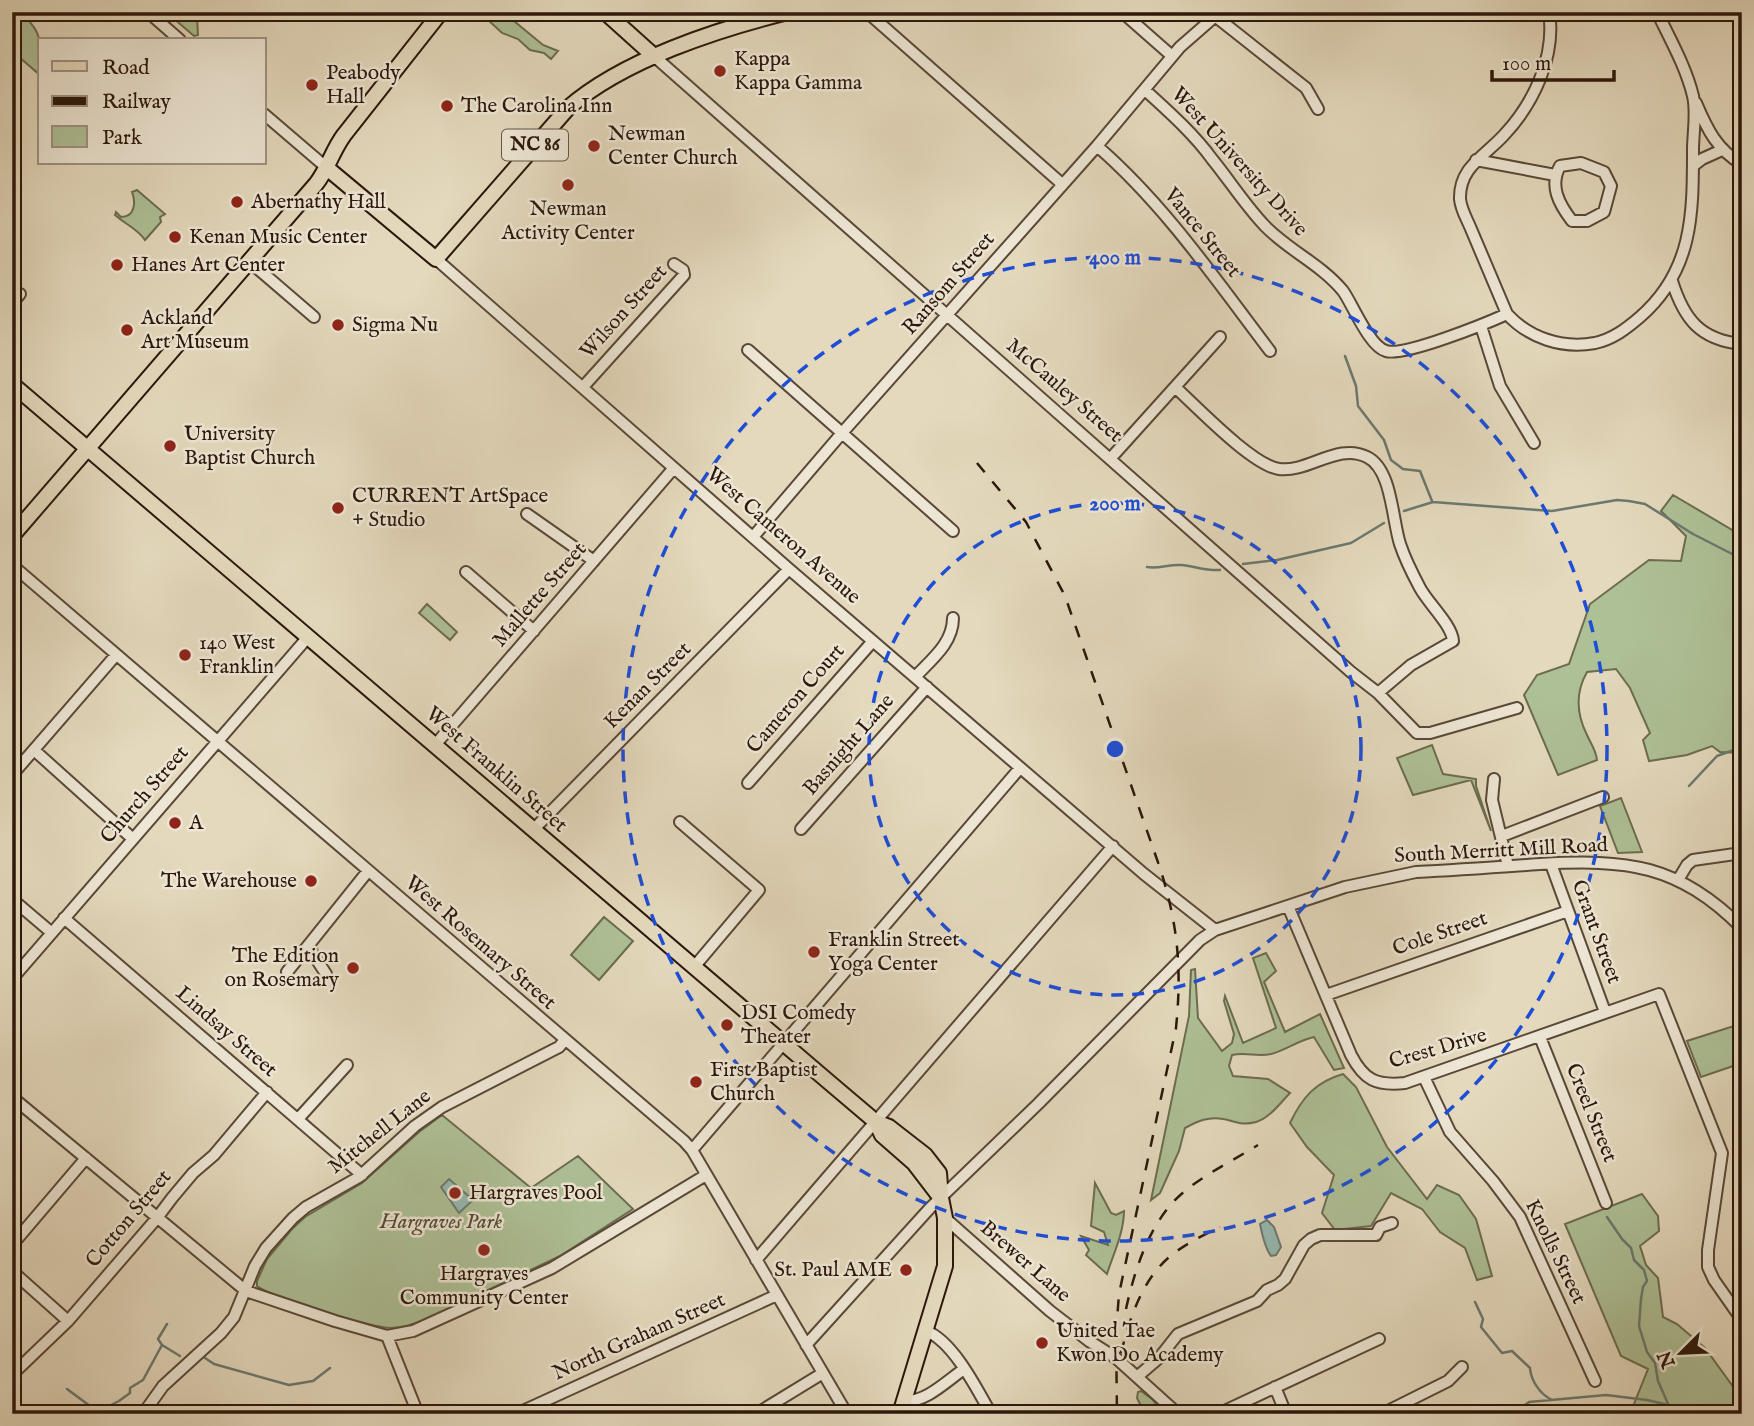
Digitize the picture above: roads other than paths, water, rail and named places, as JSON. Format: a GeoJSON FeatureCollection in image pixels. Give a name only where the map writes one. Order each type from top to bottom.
{"type":"FeatureCollection","features":[{"type":"Feature","properties":{"kind":"main road"},"geometry":{"type":"LineString","coordinates":[[12,536],[250,262],[327,168],[344,135],[441,12]]}},
{"type":"Feature","properties":{"kind":"main road","name":"McCauley Street"},"geometry":{"type":"LineString","coordinates":[[605,12],[655,57]]}},
{"type":"Feature","properties":{"kind":"main road","name":"NC 86"},"geometry":{"type":"LineString","coordinates":[[436,259],[568,108],[591,89],[655,57],[721,32],[788,12]]}},
{"type":"Feature","properties":{"kind":"main road","name":"West Cameron Avenue"},"geometry":{"type":"LineString","coordinates":[[327,168],[436,259]]}},
{"type":"Feature","properties":{"kind":"main road","name":"West Franklin Street"},"geometry":{"type":"LineString","coordinates":[[12,384],[876,1122],[882,1135],[914,1163],[940,1198]]}},
{"type":"Feature","properties":{"kind":"main road"},"geometry":{"type":"LineString","coordinates":[[902,1407],[945,1266],[945,1218],[940,1198]]}},
{"type":"Feature","properties":{"kind":"street"},"geometry":{"type":"LineString","coordinates":[[148,12],[178,38]]}},
{"type":"Feature","properties":{"kind":"street"},"geometry":{"type":"LineString","coordinates":[[867,12],[1062,184]]}},
{"type":"Feature","properties":{"kind":"street","name":"West University Drive"},"geometry":{"type":"LineString","coordinates":[[1122,12],[1172,56]]}},
{"type":"Feature","properties":{"kind":"street"},"geometry":{"type":"LineString","coordinates":[[1549,12],[1551,27],[1546,62],[1536,89],[1506,133],[1476,160],[1466,172],[1461,184],[1461,206],[1507,314],[1518,326],[1547,340],[1576,344],[1601,342],[1616,336],[1661,296],[1672,281],[1689,231],[1694,98]]}},
{"type":"Feature","properties":{"kind":"street"},"geometry":{"type":"LineString","coordinates":[[1657,12],[1708,130],[1722,150],[1742,164]]}},
{"type":"Feature","properties":{"kind":"street"},"geometry":{"type":"LineString","coordinates":[[1218,14],[1306,88],[1318,109]]}},
{"type":"Feature","properties":{"kind":"street","name":"Ransom Street"},"geometry":{"type":"LineString","coordinates":[[753,537],[1097,146],[1172,56],[1197,30],[1218,14]]}},
{"type":"Feature","properties":{"kind":"street","name":"McCauley Street"},"geometry":{"type":"LineString","coordinates":[[655,57],[1378,693],[1417,733],[1424,734],[1517,708]]}},
{"type":"Feature","properties":{"kind":"street","name":"West University Drive"},"geometry":{"type":"LineString","coordinates":[[1145,90],[1211,157],[1264,225],[1293,252],[1332,279],[1384,351],[1394,352],[1481,326],[1507,314]]}},
{"type":"Feature","properties":{"kind":"street"},"geometry":{"type":"LineString","coordinates":[[266,116],[327,168]]}},
{"type":"Feature","properties":{"kind":"street","name":"Vance Street"},"geometry":{"type":"LineString","coordinates":[[1097,146],[1120,166],[1163,213],[1270,351]]}},
{"type":"Feature","properties":{"kind":"street"},"geometry":{"type":"LineString","coordinates":[[1693,166],[1722,150]]}},
{"type":"Feature","properties":{"kind":"street"},"geometry":{"type":"LineString","coordinates":[[1476,160],[1555,176]]}},
{"type":"Feature","properties":{"kind":"street"},"geometry":{"type":"LineString","coordinates":[[1581,163],[1604,172],[1611,186],[1604,212],[1587,221],[1572,221],[1560,205],[1555,176],[1560,166],[1581,163]]}},
{"type":"Feature","properties":{"kind":"street","name":"West Cameron Avenue"},"geometry":{"type":"LineString","coordinates":[[436,259],[673,469],[1020,768],[1215,930]]}},
{"type":"Feature","properties":{"kind":"street"},"geometry":{"type":"LineString","coordinates":[[250,262],[314,317]]}},
{"type":"Feature","properties":{"kind":"street","name":"Wilson Street"},"geometry":{"type":"LineString","coordinates":[[583,387],[684,275],[683,270],[674,264]]}},
{"type":"Feature","properties":{"kind":"street"},"geometry":{"type":"LineString","coordinates":[[1672,281],[1684,313],[1705,332],[1718,339],[1742,344]]}},
{"type":"Feature","properties":{"kind":"street"},"geometry":{"type":"LineString","coordinates":[[12,303],[20,294]]}},
{"type":"Feature","properties":{"kind":"street"},"geometry":{"type":"LineString","coordinates":[[1481,326],[1500,386],[1534,443]]}},
{"type":"Feature","properties":{"kind":"street"},"geometry":{"type":"LineString","coordinates":[[1110,459],[1220,337]]}},
{"type":"Feature","properties":{"kind":"street"},"geometry":{"type":"LineString","coordinates":[[748,350],[953,531]]}},
{"type":"Feature","properties":{"kind":"street"},"geometry":{"type":"LineString","coordinates":[[1175,387],[1265,465],[1287,469],[1318,459],[1352,453],[1364,455],[1380,467],[1395,527],[1410,569],[1425,597],[1453,633],[1453,641],[1411,665],[1378,693]]}},
{"type":"Feature","properties":{"kind":"street","name":"Mallette Street"},"geometry":{"type":"LineString","coordinates":[[435,745],[673,469]]}},
{"type":"Feature","properties":{"kind":"street"},"geometry":{"type":"LineString","coordinates":[[527,514],[594,561]]}},
{"type":"Feature","properties":{"kind":"street","name":"West Rosemary Street"},"geometry":{"type":"LineString","coordinates":[[12,565],[684,1141],[692,1150],[847,1414]]}},
{"type":"Feature","properties":{"kind":"street","name":"Kenan Street"},"geometry":{"type":"LineString","coordinates":[[533,830],[789,569]]}},
{"type":"Feature","properties":{"kind":"street"},"geometry":{"type":"LineString","coordinates":[[466,572],[534,631]]}},
{"type":"Feature","properties":{"kind":"street"},"geometry":{"type":"LineString","coordinates":[[915,677],[948,641],[953,632],[953,618]]}},
{"type":"Feature","properties":{"kind":"street","name":"Church Street"},"geometry":{"type":"LineString","coordinates":[[12,979],[307,637]]}},
{"type":"Feature","properties":{"kind":"street","name":"Cameron Court"},"geometry":{"type":"LineString","coordinates":[[748,783],[873,641]]}},
{"type":"Feature","properties":{"kind":"street"},"geometry":{"type":"LineString","coordinates":[[12,775],[116,655]]}},
{"type":"Feature","properties":{"kind":"street","name":"Basnight Lane"},"geometry":{"type":"LineString","coordinates":[[801,829],[926,687]]}},
{"type":"Feature","properties":{"kind":"street"},"geometry":{"type":"LineString","coordinates":[[34,750],[133,839]]}},
{"type":"Feature","properties":{"kind":"street"},"geometry":{"type":"LineString","coordinates":[[692,1150],[1020,768]]}},
{"type":"Feature","properties":{"kind":"street"},"geometry":{"type":"LineString","coordinates":[[1494,779],[1492,800],[1508,866]]}},
{"type":"Feature","properties":{"kind":"street"},"geometry":{"type":"LineString","coordinates":[[1502,836],[1603,797]]}},
{"type":"Feature","properties":{"kind":"street"},"geometry":{"type":"LineString","coordinates":[[680,822],[759,890],[694,967]]}},
{"type":"Feature","properties":{"kind":"street"},"geometry":{"type":"LineString","coordinates":[[756,1260],[1113,846]]}},
{"type":"Feature","properties":{"kind":"street"},"geometry":{"type":"LineString","coordinates":[[1678,880],[1691,861],[1742,853]]}},
{"type":"Feature","properties":{"kind":"street","name":"South Merritt Mill Road"},"geometry":{"type":"LineString","coordinates":[[806,1345],[940,1198],[1038,1104],[1200,940],[1215,930],[1345,887],[1390,876],[1508,866],[1612,862],[1644,868],[1678,880],[1716,903],[1742,928]]}},
{"type":"Feature","properties":{"kind":"street","name":"Grant Street"},"geometry":{"type":"LineString","coordinates":[[1552,864],[1605,1012]]}},
{"type":"Feature","properties":{"kind":"street"},"geometry":{"type":"LineString","coordinates":[[286,972],[368,871]]}},
{"type":"Feature","properties":{"kind":"street"},"geometry":{"type":"LineString","coordinates":[[12,899],[52,933]]}},
{"type":"Feature","properties":{"kind":"street","name":"Crest Drive"},"geometry":{"type":"LineString","coordinates":[[1289,906],[1359,1070],[1369,1079],[1390,1085],[1424,1077],[1659,993],[1722,1153],[1708,1267],[1742,1320]]}},
{"type":"Feature","properties":{"kind":"street","name":"Cole Street"},"geometry":{"type":"LineString","coordinates":[[1326,995],[1568,911]]}},
{"type":"Feature","properties":{"kind":"street","name":"Lindsay Street"},"geometry":{"type":"LineString","coordinates":[[64,918],[362,1175]]}},
{"type":"Feature","properties":{"kind":"street"},"geometry":{"type":"LineString","coordinates":[[308,946],[326,974]]}},
{"type":"Feature","properties":{"kind":"street","name":"Creel Street"},"geometry":{"type":"LineString","coordinates":[[1540,1037],[1606,1203]]}},
{"type":"Feature","properties":{"kind":"street","name":"Mitchell Lane"},"geometry":{"type":"LineString","coordinates":[[143,1414],[163,1385],[221,1333],[234,1317],[255,1266],[266,1248],[293,1217],[362,1175],[429,1115],[456,1098],[559,1047],[565,1040]]}},
{"type":"Feature","properties":{"kind":"street"},"geometry":{"type":"LineString","coordinates":[[298,1119],[347,1065]]}},
{"type":"Feature","properties":{"kind":"street","name":"Knolls Street"},"geometry":{"type":"LineString","coordinates":[[1424,1077],[1450,1132],[1520,1217],[1595,1381]]}},
{"type":"Feature","properties":{"kind":"street","name":"Cotton Street"},"geometry":{"type":"LineString","coordinates":[[18,1369],[68,1321],[193,1173],[214,1155],[267,1092]]}},
{"type":"Feature","properties":{"kind":"street"},"geometry":{"type":"LineString","coordinates":[[12,1097],[246,1291],[387,1336],[414,1331],[552,1268],[706,1175]]}},
{"type":"Feature","properties":{"kind":"street"},"geometry":{"type":"LineString","coordinates":[[12,1245],[86,1158]]}},
{"type":"Feature","properties":{"kind":"street","name":"Brewer Lane"},"geometry":{"type":"LineString","coordinates":[[945,1218],[1050,1311],[1138,1376],[1178,1414]]}},
{"type":"Feature","properties":{"kind":"street"},"geometry":{"type":"LineString","coordinates":[[1138,1376],[1159,1358],[1178,1334],[1257,1301],[1267,1290],[1278,1285],[1285,1279],[1304,1245],[1311,1239],[1320,1235],[1376,1235],[1380,1227],[1392,1223]]}},
{"type":"Feature","properties":{"kind":"street"},"geometry":{"type":"LineString","coordinates":[[12,1271],[68,1321]]}},
{"type":"Feature","properties":{"kind":"street","name":"North Graham Street"},"geometry":{"type":"LineString","coordinates":[[516,1414],[777,1295]]}},
{"type":"Feature","properties":{"kind":"street"},"geometry":{"type":"LineString","coordinates":[[926,1331],[939,1337],[964,1369],[991,1414]]}},
{"type":"Feature","properties":{"kind":"street"},"geometry":{"type":"LineString","coordinates":[[387,1336],[418,1414]]}},
{"type":"Feature","properties":{"kind":"street"},"geometry":{"type":"LineString","coordinates":[[1218,1414],[1379,1339]]}},
{"type":"Feature","properties":{"kind":"street"},"geometry":{"type":"LineString","coordinates":[[1382,1414],[1448,1381],[1462,1367]]}},
{"type":"Feature","properties":{"kind":"street"},"geometry":{"type":"LineString","coordinates":[[902,1407],[923,1398],[964,1369]]}},
{"type":"Feature","properties":{"kind":"street"},"geometry":{"type":"LineString","coordinates":[[757,1414],[823,1373]]}},
{"type":"Feature","properties":{"kind":"street"},"geometry":{"type":"LineString","coordinates":[[1275,1387],[1286,1414]]}},
{"type":"Feature","properties":{"kind":"water","name":"Hargraves Pool"},"geometry":{"type":"Polygon","coordinates":[[[449,1179],[473,1200],[459,1213],[441,1187],[449,1179]]]}},
{"type":"Feature","properties":{"kind":"water"},"geometry":{"type":"Polygon","coordinates":[[[1267,1220],[1274,1227],[1281,1247],[1276,1255],[1271,1256],[1260,1224],[1267,1220]]]}},
{"type":"Feature","properties":{"kind":"waterway"},"geometry":{"type":"LineString","coordinates":[[1345,356],[1356,386],[1358,406],[1384,440],[1391,460],[1403,469],[1420,471],[1432,501]]}},
{"type":"Feature","properties":{"kind":"waterway"},"geometry":{"type":"LineString","coordinates":[[1404,511],[1433,502],[1552,511],[1617,500],[1629,501],[1645,504],[1693,534],[1742,559]]}},
{"type":"Feature","properties":{"kind":"waterway"},"geometry":{"type":"LineString","coordinates":[[1243,564],[1277,560],[1351,543],[1384,523]]}},
{"type":"Feature","properties":{"kind":"waterway"},"geometry":{"type":"LineString","coordinates":[[1147,567],[1181,565],[1220,570]]}},
{"type":"Feature","properties":{"kind":"waterway"},"geometry":{"type":"LineString","coordinates":[[1689,786],[1717,756],[1742,747]]}},
{"type":"Feature","properties":{"kind":"waterway"},"geometry":{"type":"LineString","coordinates":[[1607,1217],[1631,1248],[1634,1260],[1644,1270],[1647,1281],[1643,1287],[1639,1326],[1669,1406]]}},
{"type":"Feature","properties":{"kind":"waterway"},"geometry":{"type":"LineString","coordinates":[[1475,1302],[1483,1319],[1481,1327],[1502,1353],[1512,1351],[1530,1368],[1537,1387],[1552,1400]]}},
{"type":"Feature","properties":{"kind":"waterway"},"geometry":{"type":"LineString","coordinates":[[93,1414],[119,1401],[130,1393],[130,1388],[143,1380],[162,1345],[158,1339],[167,1324]]}},
{"type":"Feature","properties":{"kind":"waterway"},"geometry":{"type":"LineString","coordinates":[[162,1345],[180,1356]]}},
{"type":"Feature","properties":{"kind":"waterway"},"geometry":{"type":"LineString","coordinates":[[205,1358],[214,1364],[289,1385],[313,1381],[330,1368]]}},
{"type":"Feature","properties":{"kind":"waterway"},"geometry":{"type":"LineString","coordinates":[[67,1389],[90,1406],[93,1412]]}},
{"type":"Feature","properties":{"kind":"waterway"},"geometry":{"type":"LineString","coordinates":[[1513,1414],[1529,1402],[1606,1395],[1647,1400],[1707,1414]]}},
{"type":"Feature","properties":{"kind":"railway"},"geometry":{"type":"LineString","coordinates":[[977,463],[1026,522],[1065,596],[1160,868],[1175,928],[1179,986],[1176,1028],[1119,1294],[1116,1333],[1117,1414]]}},
{"type":"Feature","properties":{"kind":"railway"},"geometry":{"type":"LineString","coordinates":[[1126,1309],[1146,1245],[1173,1202],[1202,1178],[1258,1145]]}},
{"type":"Feature","properties":{"kind":"railway"},"geometry":{"type":"LineString","coordinates":[[1121,1353],[1133,1312],[1153,1274],[1178,1250],[1220,1227]]}},
{"type":"Feature","properties":{"kind":"place","name":"Kappa Kappa Gamma"},"geometry":{"type":"Point","coordinates":[720,71]}},
{"type":"Feature","properties":{"kind":"place","name":"Peabody Hall"},"geometry":{"type":"Point","coordinates":[312,85]}},
{"type":"Feature","properties":{"kind":"place","name":"The Carolina Inn"},"geometry":{"type":"Point","coordinates":[447,106]}},
{"type":"Feature","properties":{"kind":"place","name":"Newman Center Church"},"geometry":{"type":"Point","coordinates":[594,146]}},
{"type":"Feature","properties":{"kind":"place","name":"Newman Activity Center"},"geometry":{"type":"Point","coordinates":[568,185]}},
{"type":"Feature","properties":{"kind":"place","name":"Abernathy Hall"},"geometry":{"type":"Point","coordinates":[237,202]}},
{"type":"Feature","properties":{"kind":"place","name":"Kenan Music Center"},"geometry":{"type":"Point","coordinates":[175,237]}},
{"type":"Feature","properties":{"kind":"place","name":"Hanes Art Center"},"geometry":{"type":"Point","coordinates":[117,265]}},
{"type":"Feature","properties":{"kind":"place","name":"Sigma Nu"},"geometry":{"type":"Point","coordinates":[338,325]}},
{"type":"Feature","properties":{"kind":"place","name":"Ackland Art Museum"},"geometry":{"type":"Point","coordinates":[127,330]}},
{"type":"Feature","properties":{"kind":"place","name":"University Baptist Church"},"geometry":{"type":"Point","coordinates":[170,446]}},
{"type":"Feature","properties":{"kind":"place","name":"CURRENT ArtSpace + Studio"},"geometry":{"type":"Point","coordinates":[338,508]}},
{"type":"Feature","properties":{"kind":"place","name":"140 West Franklin"},"geometry":{"type":"Point","coordinates":[185,655]}},
{"type":"Feature","properties":{"kind":"place","name":"A"},"geometry":{"type":"Point","coordinates":[175,823]}},
{"type":"Feature","properties":{"kind":"place","name":"The Warehouse"},"geometry":{"type":"Point","coordinates":[311,881]}},
{"type":"Feature","properties":{"kind":"place","name":"Franklin Street Yoga Center"},"geometry":{"type":"Point","coordinates":[814,952]}},
{"type":"Feature","properties":{"kind":"place","name":"The Edition on Rosemary"},"geometry":{"type":"Point","coordinates":[353,968]}},
{"type":"Feature","properties":{"kind":"place","name":"DSI Comedy Theater"},"geometry":{"type":"Point","coordinates":[727,1025]}},
{"type":"Feature","properties":{"kind":"place","name":"First Baptist Church"},"geometry":{"type":"Point","coordinates":[696,1082]}},
{"type":"Feature","properties":{"kind":"place","name":"Hargraves Pool"},"geometry":{"type":"Point","coordinates":[455,1193]}},
{"type":"Feature","properties":{"kind":"place","name":"Hargraves Community Center"},"geometry":{"type":"Point","coordinates":[484,1250]}},
{"type":"Feature","properties":{"kind":"place","name":"St. Paul AME"},"geometry":{"type":"Point","coordinates":[906,1270]}},
{"type":"Feature","properties":{"kind":"place","name":"United Tae Kwon Do Academy"},"geometry":{"type":"Point","coordinates":[1042,1343]}},
{"type":"Feature","properties":{"kind":"park label","name":"Hargraves Park"},"geometry":{"type":"Point","coordinates":[441,1222]}}]}
